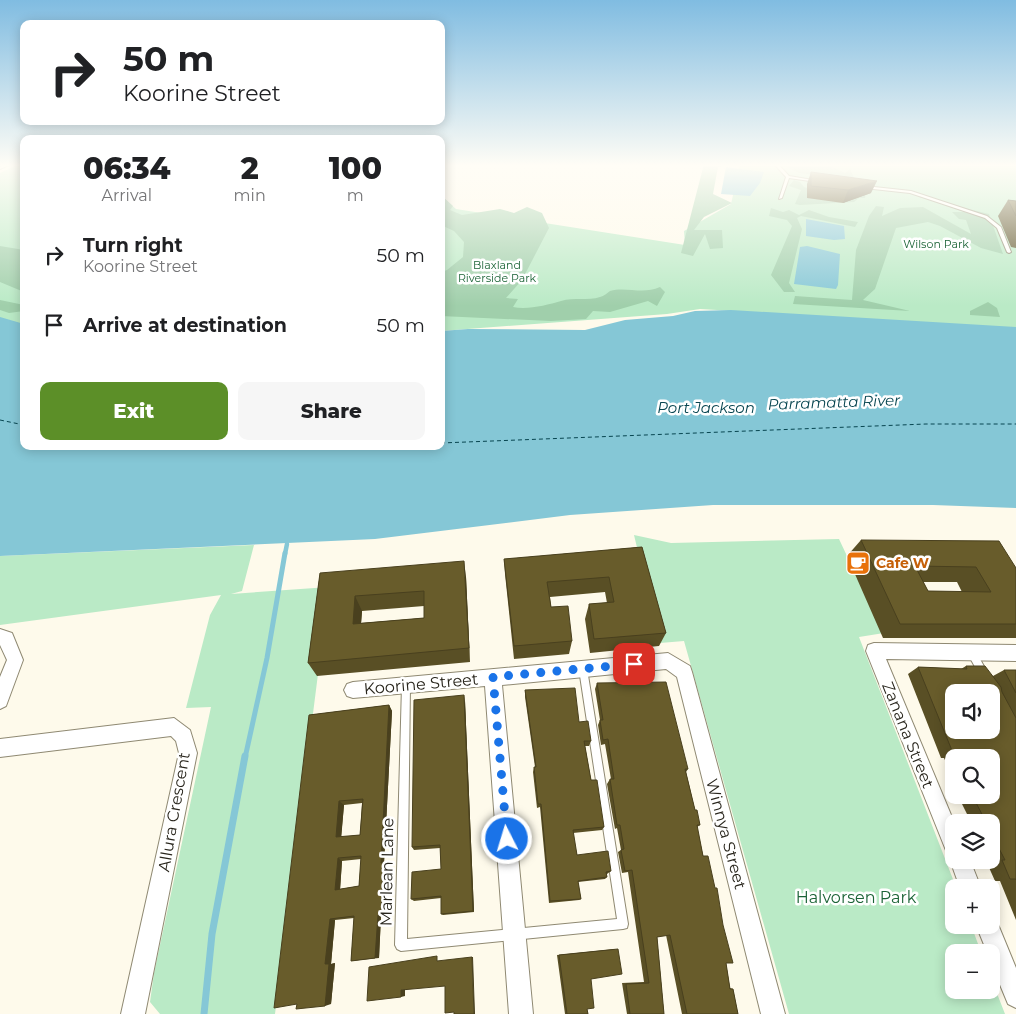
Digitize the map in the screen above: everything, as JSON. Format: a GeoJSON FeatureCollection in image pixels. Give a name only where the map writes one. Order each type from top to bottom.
{"type":"FeatureCollection","features":[{"type":"Feature","properties":{"kind":"street"},"geometry":{"type":"LineString","coordinates":[[0,637],[6,638],[16,660],[0,700]]}},
{"type":"Feature","properties":{"kind":"street","name":"Zanana Street"},"geometry":{"type":"LineString","coordinates":[[945,824],[874,651],[972,653]]}},
{"type":"Feature","properties":{"kind":"street"},"geometry":{"type":"LineString","coordinates":[[972,653],[1016,653]]}},
{"type":"Feature","properties":{"kind":"street","name":"Koorine Street"},"geometry":{"type":"LineString","coordinates":[[354,690],[668,661]]}},
{"type":"Feature","properties":{"kind":"street","name":"Winnya Street"},"geometry":{"type":"LineString","coordinates":[[668,661],[684,672],[774,1014]]}},
{"type":"Feature","properties":{"kind":"street"},"geometry":{"type":"LineString","coordinates":[[493,677],[521,1014]]}},
{"type":"Feature","properties":{"kind":"street","name":"Allura Crescent"},"geometry":{"type":"LineString","coordinates":[[0,748],[174,727],[184,736],[188,753],[133,1014]]}},
{"type":"Feature","properties":{"kind":"street"},"geometry":{"type":"LineString","coordinates":[[991,934],[1016,996]]}},
{"type":"Feature","properties":{"kind":"lane"},"geometry":{"type":"LineString","coordinates":[[969,211],[986,217],[999,227],[1010,252]]}},
{"type":"Feature","properties":{"kind":"lane"},"geometry":{"type":"LineString","coordinates":[[972,653],[989,684]]}},
{"type":"Feature","properties":{"kind":"lane"},"geometry":{"type":"LineString","coordinates":[[515,933],[623,924],[583,669]]}},
{"type":"Feature","properties":{"kind":"lane","name":"Marlean Lane"},"geometry":{"type":"LineString","coordinates":[[406,685],[400,945],[515,933]]}},
{"type":"Feature","properties":{"kind":"green space"},"geometry":{"type":"Polygon","coordinates":[[[0,211],[20,211],[20,329],[0,328],[0,211]]]}},
{"type":"Feature","properties":{"kind":"green space","name":"Wilson Park"},"geometry":{"type":"Polygon","coordinates":[[[445,211],[471,211],[685,245],[684,231],[718,211],[1016,211],[1016,328],[700,309],[667,314],[445,331],[445,211]]]}},
{"type":"Feature","properties":{"kind":"green space","name":"Blaxland Riverside Park"},"geometry":{"type":"Polygon","coordinates":[[[445,211],[453,211],[462,215],[485,211],[514,213],[538,211],[542,213],[549,228],[522,280],[506,298],[518,299],[513,307],[531,307],[566,300],[595,298],[603,296],[610,291],[622,289],[647,290],[660,287],[665,292],[657,306],[648,301],[610,312],[593,311],[586,319],[551,321],[445,316],[445,271],[463,257],[464,242],[454,231],[445,227],[445,211]]]}},
{"type":"Feature","properties":{"kind":"green space"},"geometry":{"type":"Polygon","coordinates":[[[692,211],[715,211],[704,217],[694,230],[722,230],[723,248],[710,249],[705,234],[693,256],[681,253],[692,211]]]}},
{"type":"Feature","properties":{"kind":"green space"},"geometry":{"type":"Polygon","coordinates":[[[770,211],[792,211],[799,215],[806,211],[813,211],[829,217],[858,222],[855,227],[801,216],[797,218],[802,229],[789,283],[795,292],[784,292],[771,275],[792,226],[787,220],[769,216],[770,211]]]}},
{"type":"Feature","properties":{"kind":"green space"},"geometry":{"type":"Polygon","coordinates":[[[872,211],[883,211],[882,216],[893,211],[931,211],[971,234],[966,220],[959,219],[952,212],[978,211],[989,214],[1003,254],[981,248],[940,226],[928,222],[896,228],[875,289],[863,300],[910,311],[793,304],[795,296],[852,300],[856,250],[872,211]]]}},
{"type":"Feature","properties":{"kind":"green space"},"geometry":{"type":"Polygon","coordinates":[[[0,246],[20,249],[20,290],[0,282],[0,246]]]}},
{"type":"Feature","properties":{"kind":"green space"},"geometry":{"type":"Polygon","coordinates":[[[0,300],[20,304],[20,312],[9,313],[0,310],[0,300]]]}},
{"type":"Feature","properties":{"kind":"green space"},"geometry":{"type":"Polygon","coordinates":[[[988,302],[997,308],[1000,317],[970,315],[970,311],[988,302]]]}},
{"type":"Feature","properties":{"kind":"green space","name":"Halvorsen Park"},"geometry":{"type":"Polygon","coordinates":[[[634,535],[671,543],[839,539],[847,556],[850,556],[884,633],[859,637],[945,859],[945,869],[949,869],[953,879],[945,879],[945,934],[974,934],[978,944],[945,944],[945,999],[999,999],[1005,1014],[789,1014],[684,641],[660,643],[634,535]]]}},
{"type":"Feature","properties":{"kind":"green space"},"geometry":{"type":"Polygon","coordinates":[[[254,545],[242,591],[231,594],[329,587],[275,1014],[160,1014],[150,1002],[154,973],[211,707],[186,708],[210,615],[221,595],[0,625],[0,556],[254,545]]]}},
{"type":"Feature","properties":{"kind":"water"},"geometry":{"type":"Polygon","coordinates":[[[806,219],[844,226],[845,239],[834,240],[806,236],[806,219]]]}},
{"type":"Feature","properties":{"kind":"water"},"geometry":{"type":"Polygon","coordinates":[[[807,246],[840,254],[838,285],[836,289],[794,284],[800,247],[807,246]]]}},
{"type":"Feature","properties":{"kind":"water","name":"Port Jackson"},"geometry":{"type":"Polygon","coordinates":[[[731,310],[1016,327],[1016,508],[933,505],[713,505],[570,515],[375,539],[0,556],[0,317],[20,323],[20,450],[445,450],[445,331],[468,329],[585,330],[625,320],[673,316],[695,311],[731,310]]]}},
{"type":"Feature","properties":{"kind":"building"},"geometry":{"type":"Polygon","coordinates":[[[861,540],[999,541],[1016,568],[1016,624],[900,624],[861,540]],[[915,566],[928,591],[991,592],[976,567],[915,566]]]}},
{"type":"Feature","properties":{"kind":"building"},"geometry":{"type":"Polygon","coordinates":[[[642,547],[666,633],[594,639],[589,604],[614,602],[609,577],[547,582],[551,607],[568,606],[572,641],[514,646],[504,559],[642,547]]]}},
{"type":"Feature","properties":{"kind":"building"},"geometry":{"type":"Polygon","coordinates":[[[464,561],[469,648],[308,663],[320,573],[464,561]],[[424,591],[355,596],[353,624],[424,618],[424,591]]]}},
{"type":"Feature","properties":{"kind":"building"},"geometry":{"type":"Polygon","coordinates":[[[966,666],[985,666],[999,684],[945,684],[945,733],[918,667],[967,669],[966,666]]]}},
{"type":"Feature","properties":{"kind":"building"},"geometry":{"type":"Polygon","coordinates":[[[1004,670],[1016,670],[1016,693],[1004,670]]]}},
{"type":"Feature","properties":{"kind":"building"},"geometry":{"type":"Polygon","coordinates":[[[666,682],[688,769],[685,769],[695,810],[697,810],[700,825],[697,825],[703,856],[708,856],[715,888],[717,888],[723,925],[733,963],[726,963],[730,989],[733,989],[738,1014],[687,1014],[670,935],[657,937],[664,1014],[630,1014],[626,984],[649,983],[632,870],[625,871],[621,850],[624,849],[620,825],[617,825],[610,779],[614,779],[608,739],[603,740],[600,720],[603,720],[597,683],[666,682]]]}},
{"type":"Feature","properties":{"kind":"building"},"geometry":{"type":"Polygon","coordinates":[[[1000,686],[1016,718],[1016,879],[1010,879],[1002,860],[1005,860],[1000,850],[1000,814],[982,814],[977,804],[1000,804],[1000,749],[951,749],[947,739],[1000,739],[1000,686]]]}},
{"type":"Feature","properties":{"kind":"building"},"geometry":{"type":"Polygon","coordinates":[[[575,688],[579,722],[588,721],[591,741],[584,741],[591,780],[597,780],[604,827],[573,830],[577,855],[608,851],[611,871],[606,872],[607,877],[578,881],[581,899],[550,901],[541,804],[538,804],[534,767],[536,767],[525,690],[575,688]]]}},
{"type":"Feature","properties":{"kind":"building"},"geometry":{"type":"Polygon","coordinates":[[[464,695],[473,911],[441,914],[441,896],[411,899],[412,872],[441,869],[440,845],[412,847],[414,700],[464,695]]]}},
{"type":"Feature","properties":{"kind":"building"},"geometry":{"type":"Polygon","coordinates":[[[389,705],[381,863],[383,863],[381,915],[378,915],[375,958],[351,961],[354,916],[330,919],[325,964],[329,964],[325,1006],[296,1009],[297,1004],[274,1008],[309,715],[389,705]],[[363,799],[339,801],[336,837],[360,835],[363,799]],[[361,856],[338,858],[335,890],[359,886],[361,856]]]}},
{"type":"Feature","properties":{"kind":"building"},"geometry":{"type":"Polygon","coordinates":[[[618,949],[622,974],[591,979],[594,1008],[587,1009],[588,1014],[567,1014],[559,955],[618,949]]]}},
{"type":"Feature","properties":{"kind":"building"},"geometry":{"type":"Polygon","coordinates":[[[437,956],[437,961],[472,957],[474,1014],[445,1013],[445,986],[401,990],[401,997],[367,1001],[369,967],[437,956]]]}},
{"type":"Feature","properties":{"kind":"waterway"},"geometry":{"type":"LineString","coordinates":[[285,554],[287,544]]}},
{"type":"Feature","properties":{"kind":"waterway"},"geometry":{"type":"LineString","coordinates":[[245,758],[267,658],[285,553]]}},
{"type":"Feature","properties":{"kind":"waterway"},"geometry":{"type":"LineString","coordinates":[[204,1014],[212,934],[245,756]]}},
{"type":"Feature","properties":{"kind":"ferry route"},"geometry":{"type":"LineString","coordinates":[[0,420],[20,424]]}},
{"type":"Feature","properties":{"kind":"ferry route"},"geometry":{"type":"LineString","coordinates":[[445,443],[926,424],[1016,424]]}},
{"type":"Feature","properties":{"kind":"place","name":"Cafe W"},"geometry":{"type":"Point","coordinates":[858,563]}},
{"type":"Feature","properties":{"kind":"route"},"geometry":{"type":"LineString","coordinates":[[507,839],[493,677],[634,664]]}},
{"type":"Feature","properties":{"kind":"water label","name":"Parramatta River"},"geometry":{"type":"Point","coordinates":[834,402]}}]}
